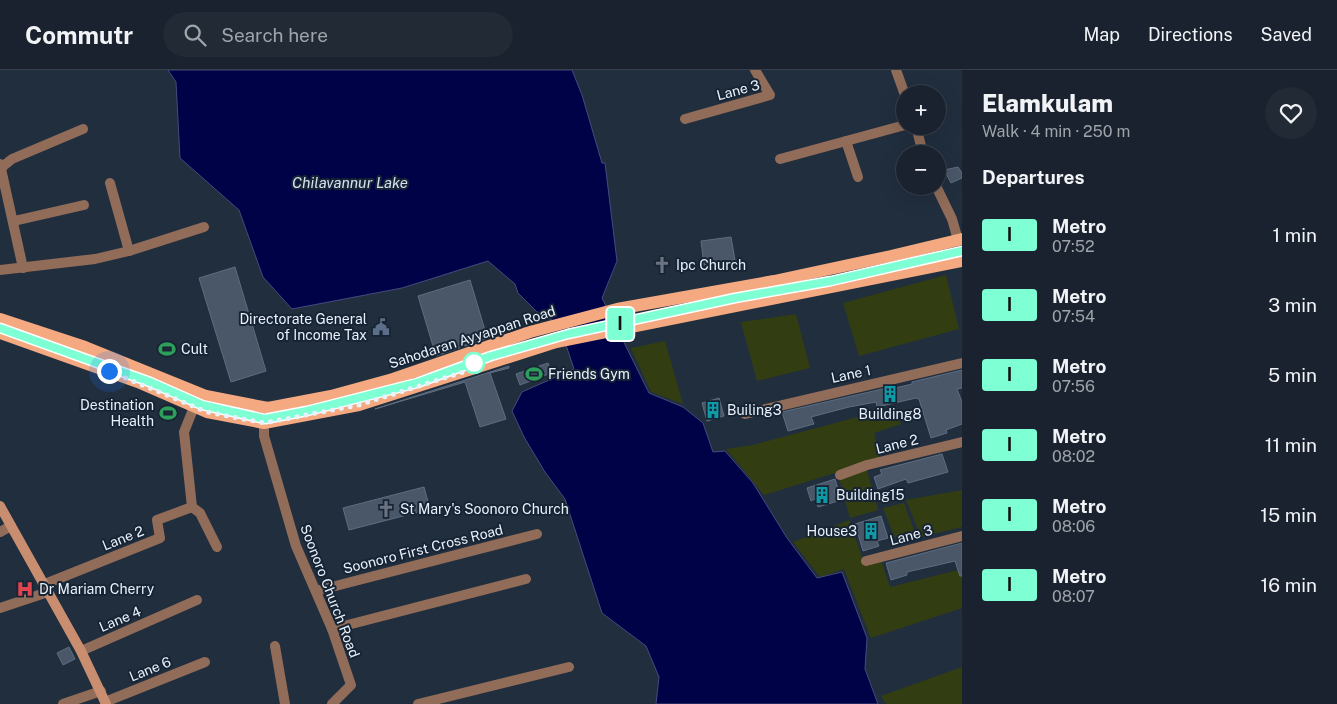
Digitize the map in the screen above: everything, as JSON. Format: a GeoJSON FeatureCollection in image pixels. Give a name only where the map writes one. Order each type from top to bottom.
{"type":"FeatureCollection","features":[{"type":"Feature","properties":{"kind":"main road","name":"Sahodaran Ayyappan Road"},"geometry":{"type":"LineString","coordinates":[[0,318],[85,347],[206,396],[268,408],[331,396],[393,379],[559,324],[617,309],[880,259],[960,239]]}},
{"type":"Feature","properties":{"kind":"main road"},"geometry":{"type":"LineString","coordinates":[[880,259],[884,276]]}},
{"type":"Feature","properties":{"kind":"main road"},"geometry":{"type":"LineString","coordinates":[[0,332],[138,382],[194,406],[238,419],[264,423],[359,405],[556,342],[962,261]]}},
{"type":"Feature","properties":{"kind":"street","name":"Lane 3"},"geometry":{"type":"LineString","coordinates":[[685,119],[770,95],[755,70]]}},
{"type":"Feature","properties":{"kind":"street"},"geometry":{"type":"LineString","coordinates":[[896,70],[901,85]]}},
{"type":"Feature","properties":{"kind":"street"},"geometry":{"type":"LineString","coordinates":[[780,159],[896,127]]}},
{"type":"Feature","properties":{"kind":"street"},"geometry":{"type":"LineString","coordinates":[[24,268],[0,166],[12,159],[83,129]]}},
{"type":"Feature","properties":{"kind":"street"},"geometry":{"type":"LineString","coordinates":[[846,141],[858,177]]}},
{"type":"Feature","properties":{"kind":"street"},"geometry":{"type":"LineString","coordinates":[[110,183],[129,251]]}},
{"type":"Feature","properties":{"kind":"street"},"geometry":{"type":"LineString","coordinates":[[940,195],[960,239]]}},
{"type":"Feature","properties":{"kind":"street"},"geometry":{"type":"LineString","coordinates":[[14,221],[84,205]]}},
{"type":"Feature","properties":{"kind":"street"},"geometry":{"type":"LineString","coordinates":[[0,270],[95,258],[129,251],[204,228]]}},
{"type":"Feature","properties":{"kind":"street","name":"Lane 1"},"geometry":{"type":"LineString","coordinates":[[745,414],[962,363]]}},
{"type":"Feature","properties":{"kind":"street"},"geometry":{"type":"LineString","coordinates":[[194,406],[184,432],[192,507],[200,514],[217,547]]}},
{"type":"Feature","properties":{"kind":"street","name":"Soonoro Church Road"},"geometry":{"type":"LineString","coordinates":[[264,423],[264,436],[296,546],[332,629],[351,685],[332,704]]}},
{"type":"Feature","properties":{"kind":"street","name":"Lane 2"},"geometry":{"type":"LineString","coordinates":[[840,475],[867,466],[962,442]]}},
{"type":"Feature","properties":{"kind":"street"},"geometry":{"type":"LineString","coordinates":[[0,506],[81,651],[105,703]]}},
{"type":"Feature","properties":{"kind":"street","name":"Lane 2"},"geometry":{"type":"LineString","coordinates":[[46,588],[160,538],[157,520],[192,507]]}},
{"type":"Feature","properties":{"kind":"street"},"geometry":{"type":"LineString","coordinates":[[0,532],[11,526]]}},
{"type":"Feature","properties":{"kind":"street","name":"Soonoro First Cross Road"},"geometry":{"type":"LineString","coordinates":[[316,591],[537,534]]}},
{"type":"Feature","properties":{"kind":"street","name":"Lane 3"},"geometry":{"type":"LineString","coordinates":[[866,561],[962,536]]}},
{"type":"Feature","properties":{"kind":"street"},"geometry":{"type":"LineString","coordinates":[[332,629],[526,579]]}},
{"type":"Feature","properties":{"kind":"street"},"geometry":{"type":"LineString","coordinates":[[0,608],[46,588]]}},
{"type":"Feature","properties":{"kind":"street","name":"Lane 4"},"geometry":{"type":"LineString","coordinates":[[81,651],[197,600]]}},
{"type":"Feature","properties":{"kind":"street"},"geometry":{"type":"LineString","coordinates":[[275,646],[285,704]]}},
{"type":"Feature","properties":{"kind":"street","name":"Lane 6"},"geometry":{"type":"LineString","coordinates":[[105,703],[205,662]]}},
{"type":"Feature","properties":{"kind":"street"},"geometry":{"type":"LineString","coordinates":[[418,704],[569,667]]}},
{"type":"Feature","properties":{"kind":"street"},"geometry":{"type":"LineString","coordinates":[[63,704],[101,691]]}},
{"type":"Feature","properties":{"kind":"green space"},"geometry":{"type":"Polygon","coordinates":[[[946,275],[959,329],[859,356],[843,303],[946,275]]]}},
{"type":"Feature","properties":{"kind":"green space"},"geometry":{"type":"Polygon","coordinates":[[[796,314],[810,368],[757,381],[741,322],[796,314]]]}},
{"type":"Feature","properties":{"kind":"green space"},"geometry":{"type":"Polygon","coordinates":[[[665,341],[683,404],[651,392],[631,348],[665,341]]]}},
{"type":"Feature","properties":{"kind":"green space"},"geometry":{"type":"Polygon","coordinates":[[[895,407],[901,424],[874,433],[880,459],[764,495],[726,449],[753,445],[895,407]]]}},
{"type":"Feature","properties":{"kind":"green space"},"geometry":{"type":"Polygon","coordinates":[[[867,470],[878,510],[850,518],[839,479],[867,470]]]}},
{"type":"Feature","properties":{"kind":"green space"},"geometry":{"type":"Polygon","coordinates":[[[962,490],[962,527],[921,537],[906,500],[962,490]]]}},
{"type":"Feature","properties":{"kind":"green space"},"geometry":{"type":"Polygon","coordinates":[[[904,503],[915,533],[895,538],[883,508],[904,503]]]}},
{"type":"Feature","properties":{"kind":"green space"},"geometry":{"type":"Polygon","coordinates":[[[849,520],[865,565],[881,560],[890,587],[962,569],[962,608],[871,638],[844,569],[820,577],[793,542],[849,520]]]}},
{"type":"Feature","properties":{"kind":"green space"},"geometry":{"type":"Polygon","coordinates":[[[962,667],[962,704],[886,704],[881,696],[962,667]]]}},
{"type":"Feature","properties":{"kind":"water","name":"Chilavannur Lake"},"geometry":{"type":"Polygon","coordinates":[[[168,70],[572,70],[582,95],[602,163],[605,163],[617,261],[602,298],[649,393],[683,407],[703,423],[713,452],[725,451],[753,483],[787,538],[817,578],[842,572],[867,638],[865,669],[878,704],[656,704],[659,677],[646,646],[602,613],[565,499],[545,472],[524,437],[512,411],[522,392],[574,369],[559,324],[536,311],[518,293],[515,284],[488,261],[402,288],[292,309],[263,277],[239,210],[180,158],[176,82],[168,70]]]}},
{"type":"Feature","properties":{"kind":"building"},"geometry":{"type":"Polygon","coordinates":[[[958,167],[962,173],[962,178],[951,183],[946,170],[958,167]]]}},
{"type":"Feature","properties":{"kind":"building"},"geometry":{"type":"Polygon","coordinates":[[[731,237],[735,260],[704,265],[701,241],[731,237]]]}},
{"type":"Feature","properties":{"kind":"building"},"geometry":{"type":"Polygon","coordinates":[[[235,267],[266,371],[231,382],[199,278],[235,267]]]}},
{"type":"Feature","properties":{"kind":"building"},"geometry":{"type":"Polygon","coordinates":[[[470,280],[487,337],[499,334],[436,356],[418,296],[470,280]]]}},
{"type":"Feature","properties":{"kind":"building","name":"Friends Gym"},"geometry":{"type":"Polygon","coordinates":[[[548,363],[551,373],[520,385],[516,374],[548,363]]]}},
{"type":"Feature","properties":{"kind":"building"},"geometry":{"type":"Polygon","coordinates":[[[509,366],[509,368],[490,373],[506,419],[480,427],[465,382],[375,409],[509,366]]]}},
{"type":"Feature","properties":{"kind":"building"},"geometry":{"type":"Polygon","coordinates":[[[962,370],[962,388],[957,389],[962,402],[962,424],[946,430],[947,433],[931,438],[919,399],[916,398],[877,407],[876,402],[849,407],[811,417],[814,424],[788,431],[782,412],[891,387],[891,389],[962,370]]]}},
{"type":"Feature","properties":{"kind":"building","name":"Builing3"},"geometry":{"type":"Polygon","coordinates":[[[719,398],[724,416],[707,421],[702,403],[719,398]]]}},
{"type":"Feature","properties":{"kind":"building"},"geometry":{"type":"Polygon","coordinates":[[[942,454],[948,472],[908,483],[906,479],[878,489],[874,477],[882,474],[880,470],[942,454]]]}},
{"type":"Feature","properties":{"kind":"building","name":"Building15"},"geometry":{"type":"Polygon","coordinates":[[[835,479],[838,489],[834,490],[838,501],[818,507],[815,499],[811,501],[807,488],[835,479]]]}},
{"type":"Feature","properties":{"kind":"building","name":"St Mary's Soonoro Church"},"geometry":{"type":"Polygon","coordinates":[[[424,487],[430,509],[349,530],[343,508],[424,487]]]}},
{"type":"Feature","properties":{"kind":"building","name":"House3"},"geometry":{"type":"Polygon","coordinates":[[[881,516],[888,538],[877,541],[879,546],[863,551],[855,524],[881,516]]]}},
{"type":"Feature","properties":{"kind":"building"},"geometry":{"type":"Polygon","coordinates":[[[962,543],[962,576],[960,576],[955,561],[907,572],[907,575],[891,580],[886,563],[962,543]]]}},
{"type":"Feature","properties":{"kind":"building"},"geometry":{"type":"Polygon","coordinates":[[[69,647],[75,659],[63,665],[57,653],[69,647]]]}},
{"type":"Feature","properties":{"kind":"railway"},"geometry":{"type":"LineString","coordinates":[[0,328],[150,382],[202,405],[265,419],[307,411],[417,383],[491,357],[568,334],[735,298],[831,281],[962,251]]}},
{"type":"Feature","properties":{"kind":"metro line","name":"I"},"geometry":{"type":"LineString","coordinates":[[0,328],[150,382],[202,405],[265,419],[307,411],[417,383],[449,373],[491,356],[568,334],[735,298],[831,281],[962,251]]}},
{"type":"Feature","properties":{"kind":"place","name":"Ipc Church"},"geometry":{"type":"Point","coordinates":[662,265]}},
{"type":"Feature","properties":{"kind":"place","name":"Directorate General of Income Tax"},"geometry":{"type":"Point","coordinates":[381,327]}},
{"type":"Feature","properties":{"kind":"place","name":"Cult"},"geometry":{"type":"Point","coordinates":[167,349]}},
{"type":"Feature","properties":{"kind":"place","name":"Friends Gym"},"geometry":{"type":"Point","coordinates":[534,374]}},
{"type":"Feature","properties":{"kind":"place","name":"Building8"},"geometry":{"type":"Point","coordinates":[890,394]}},
{"type":"Feature","properties":{"kind":"place","name":"Builing3"},"geometry":{"type":"Point","coordinates":[713,410]}},
{"type":"Feature","properties":{"kind":"place","name":"Destination Health"},"geometry":{"type":"Point","coordinates":[168,413]}},
{"type":"Feature","properties":{"kind":"place","name":"Building15"},"geometry":{"type":"Point","coordinates":[822,495]}},
{"type":"Feature","properties":{"kind":"place","name":"St Mary's Soonoro Church"},"geometry":{"type":"Point","coordinates":[386,509]}},
{"type":"Feature","properties":{"kind":"place","name":"House3"},"geometry":{"type":"Point","coordinates":[871,531]}},
{"type":"Feature","properties":{"kind":"place","name":"Dr Mariam Cherry"},"geometry":{"type":"Point","coordinates":[25,589]}},
{"type":"Feature","properties":{"kind":"route"},"geometry":{"type":"LineString","coordinates":[[109,371],[207,412],[264,423],[359,405],[476,368],[474,363]]}}]}
